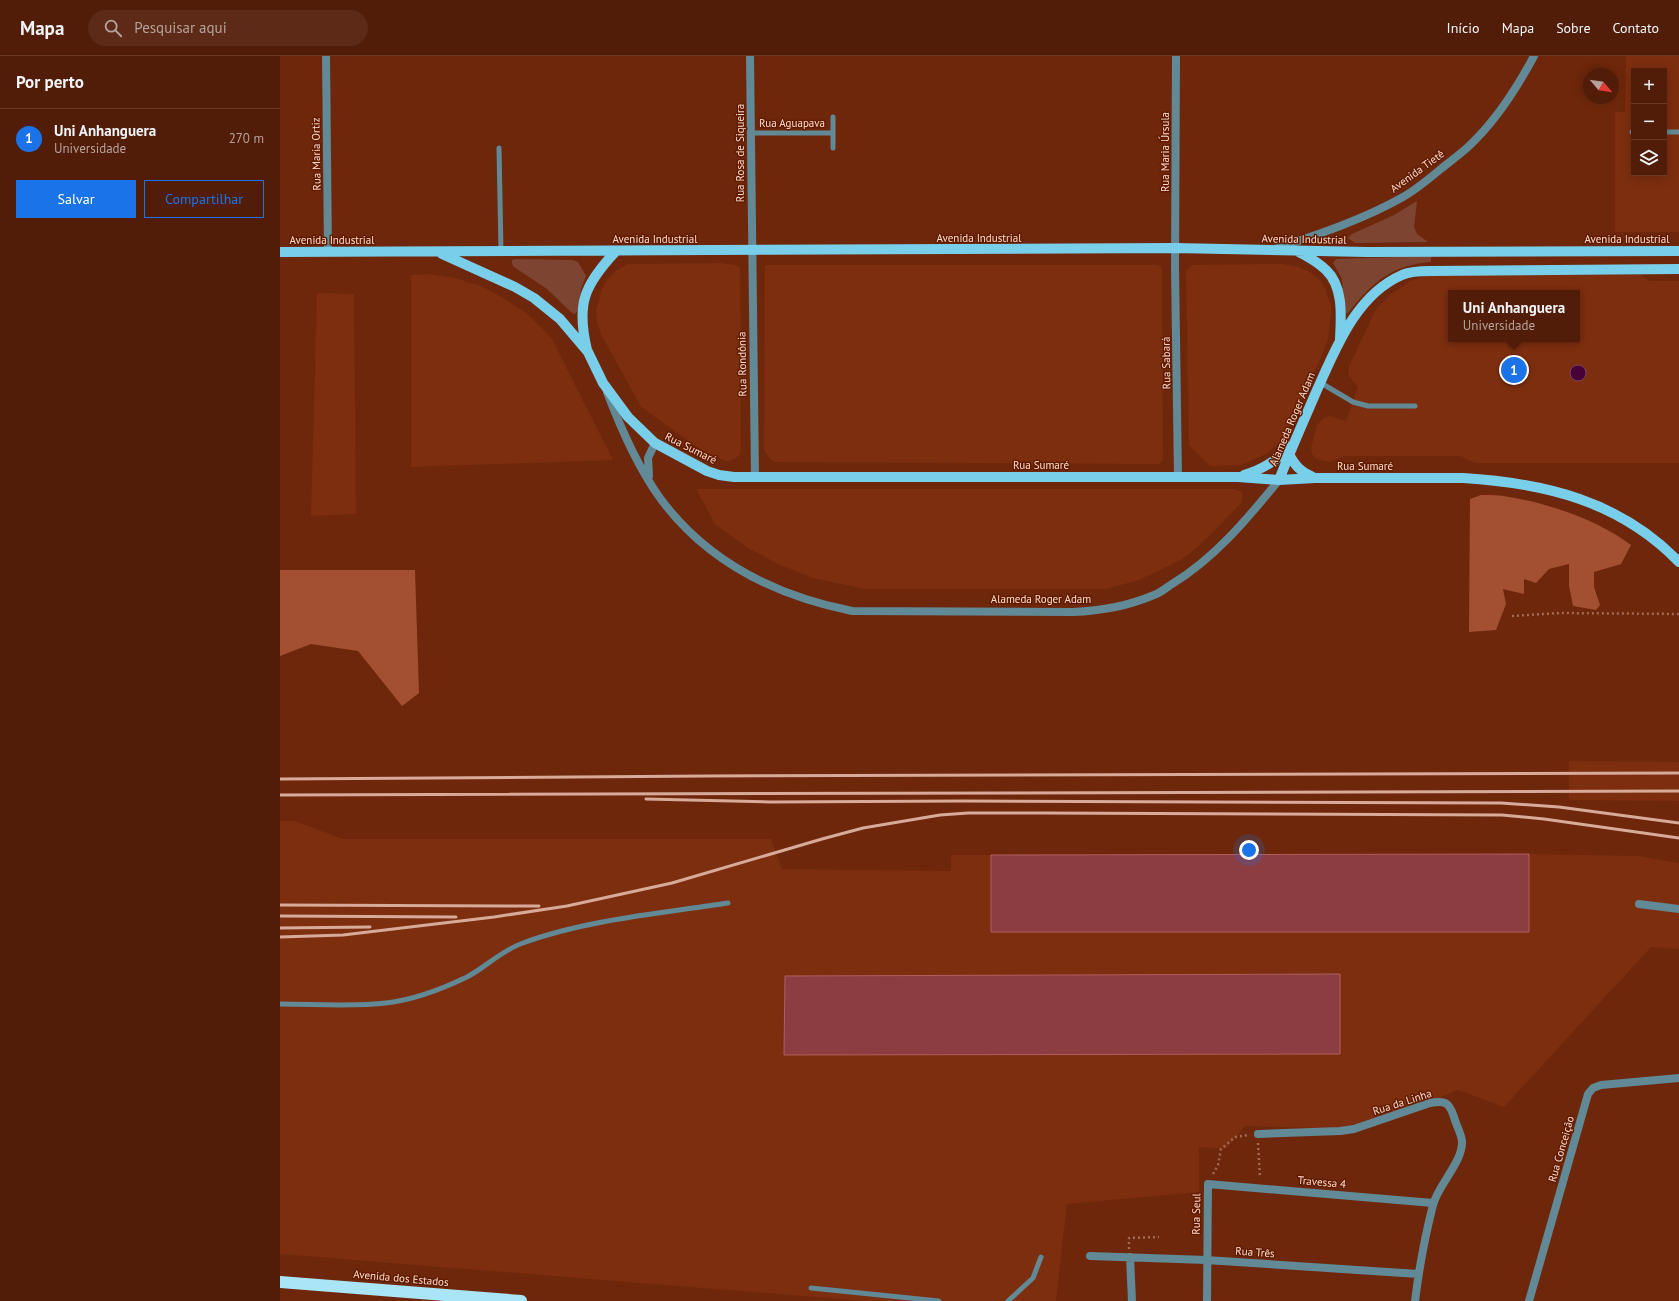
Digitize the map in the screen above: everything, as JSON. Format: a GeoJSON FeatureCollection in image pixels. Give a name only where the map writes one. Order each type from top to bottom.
{"type":"FeatureCollection","features":[{"type":"Feature","properties":{"kind":"highway","name":"Avenida dos Estados"},"geometry":{"type":"LineString","coordinates":[[280,1282],[521,1301]]}},
{"type":"Feature","properties":{"kind":"main road","name":"Avenida Industrial"},"geometry":{"type":"LineString","coordinates":[[280,252],[1175,248],[1272,250],[1679,251]]}},
{"type":"Feature","properties":{"kind":"main road","name":"Alameda Roger Adam"},"geometry":{"type":"LineString","coordinates":[[1297,250],[1326,270],[1334,279],[1339,300],[1341,319],[1340,341]]}},
{"type":"Feature","properties":{"kind":"main road","name":"Rua Sumaré"},"geometry":{"type":"LineString","coordinates":[[616,251],[594,277],[582,308],[582,329],[588,352],[604,383],[628,417],[655,443],[685,460],[713,473],[726,476],[754,477],[1238,477],[1279,480],[1315,478],[1463,478],[1506,482],[1548,490],[1589,502],[1624,519],[1649,534],[1679,562]]}},
{"type":"Feature","properties":{"kind":"main road","name":"Rua Sumaré"},"geometry":{"type":"LineString","coordinates":[[436,252],[486,273],[534,298],[560,319],[588,352]]}},
{"type":"Feature","properties":{"kind":"main road","name":"Alameda Roger Adam"},"geometry":{"type":"LineString","coordinates":[[1279,480],[1294,442],[1340,341],[1353,319],[1366,302],[1378,290],[1402,274],[1431,271],[1679,269]]}},
{"type":"Feature","properties":{"kind":"main road"},"geometry":{"type":"LineString","coordinates":[[1238,477],[1260,470],[1272,462],[1294,442]]}},
{"type":"Feature","properties":{"kind":"main road"},"geometry":{"type":"LineString","coordinates":[[1289,454],[1297,467],[1315,478]]}},
{"type":"Feature","properties":{"kind":"street","name":"Rua Maria Ortiz"},"geometry":{"type":"LineString","coordinates":[[326,56],[328,252]]}},
{"type":"Feature","properties":{"kind":"street","name":"Rua Rosa de Siqueira"},"geometry":{"type":"LineString","coordinates":[[750,56],[751,251]]}},
{"type":"Feature","properties":{"kind":"street","name":"Rua Maria Úrsula"},"geometry":{"type":"LineString","coordinates":[[1175,248],[1176,56]]}},
{"type":"Feature","properties":{"kind":"street","name":"Avenida Tietê"},"geometry":{"type":"LineString","coordinates":[[1272,250],[1364,216],[1404,196],[1428,179],[1469,146],[1486,127],[1512,93],[1534,56]]}},
{"type":"Feature","properties":{"kind":"street","name":"Rua Sabará"},"geometry":{"type":"LineString","coordinates":[[1175,248],[1178,477]]}},
{"type":"Feature","properties":{"kind":"street","name":"Rua Rondônia"},"geometry":{"type":"LineString","coordinates":[[751,251],[754,477]]}},
{"type":"Feature","properties":{"kind":"street","name":"Alameda Roger Adam"},"geometry":{"type":"LineString","coordinates":[[604,383],[626,438],[649,481],[674,514],[706,546],[737,568],[767,585],[820,605],[852,612],[1073,612],[1098,611],[1125,605],[1155,595],[1188,575],[1224,542],[1248,517],[1279,480]]}},
{"type":"Feature","properties":{"kind":"street"},"geometry":{"type":"LineString","coordinates":[[649,481],[648,458],[655,443]]}},
{"type":"Feature","properties":{"kind":"street"},"geometry":{"type":"LineString","coordinates":[[1639,904],[1679,909]]}},
{"type":"Feature","properties":{"kind":"street","name":"Rua Conceição"},"geometry":{"type":"LineString","coordinates":[[1528,1301],[1588,1094],[1593,1088],[1601,1085],[1679,1078]]}},
{"type":"Feature","properties":{"kind":"street","name":"Rua da Linha"},"geometry":{"type":"LineString","coordinates":[[1258,1134],[1340,1131],[1354,1129],[1440,1101],[1446,1103],[1451,1108],[1462,1141],[1455,1162],[1433,1203],[1418,1274],[1415,1301]]}},
{"type":"Feature","properties":{"kind":"street","name":"Travessa 4"},"geometry":{"type":"LineString","coordinates":[[1208,1184],[1433,1203]]}},
{"type":"Feature","properties":{"kind":"street","name":"Rua Seul"},"geometry":{"type":"LineString","coordinates":[[1207,1301],[1206,1260],[1208,1184]]}},
{"type":"Feature","properties":{"kind":"street","name":"Rua Três"},"geometry":{"type":"LineString","coordinates":[[1090,1256],[1206,1260],[1418,1274]]}},
{"type":"Feature","properties":{"kind":"street"},"geometry":{"type":"LineString","coordinates":[[1130,1257],[1132,1301]]}},
{"type":"Feature","properties":{"kind":"lane","name":"Rua Aguapava"},"geometry":{"type":"LineString","coordinates":[[833,118],[833,148]]}},
{"type":"Feature","properties":{"kind":"lane"},"geometry":{"type":"LineString","coordinates":[[1667,132],[1679,132]]}},
{"type":"Feature","properties":{"kind":"lane","name":"Rua Aguapava"},"geometry":{"type":"LineString","coordinates":[[751,133],[833,133]]}},
{"type":"Feature","properties":{"kind":"lane"},"geometry":{"type":"LineString","coordinates":[[499,148],[501,252]]}},
{"type":"Feature","properties":{"kind":"lane"},"geometry":{"type":"LineString","coordinates":[[1321,383],[1353,402],[1368,406],[1415,406]]}},
{"type":"Feature","properties":{"kind":"lane"},"geometry":{"type":"LineString","coordinates":[[280,1004],[386,1003],[419,996],[467,977],[486,966],[504,952],[522,943],[611,921],[728,903]]}},
{"type":"Feature","properties":{"kind":"lane"},"geometry":{"type":"LineString","coordinates":[[1008,1301],[1033,1278],[1041,1258]]}},
{"type":"Feature","properties":{"kind":"lane"},"geometry":{"type":"LineString","coordinates":[[810,1288],[939,1301]]}},
{"type":"Feature","properties":{"kind":"lane"},"geometry":{"type":"LineString","coordinates":[[871,1301],[872,1295]]}},
{"type":"Feature","properties":{"kind":"path"},"geometry":{"type":"LineString","coordinates":[[1512,616],[1558,613],[1679,614]]}},
{"type":"Feature","properties":{"kind":"path"},"geometry":{"type":"LineString","coordinates":[[1258,1134],[1261,1188]]}},
{"type":"Feature","properties":{"kind":"path","name":"Rua Seul"},"geometry":{"type":"LineString","coordinates":[[1208,1184],[1218,1165],[1221,1149],[1235,1137],[1258,1134]]}},
{"type":"Feature","properties":{"kind":"path"},"geometry":{"type":"LineString","coordinates":[[1130,1257],[1128,1238],[1159,1237]]}},
{"type":"Feature","properties":{"kind":"shaded area"},"geometry":{"type":"Polygon","coordinates":[[[1626,56],[1679,56],[1679,232],[1615,232],[1615,112],[1625,112],[1626,56]]]}},
{"type":"Feature","properties":{"kind":"shaded area"},"geometry":{"type":"Polygon","coordinates":[[[1417,201],[1414,227],[1417,234],[1428,242],[1355,243],[1348,238],[1352,234],[1394,215],[1417,201]]]}},
{"type":"Feature","properties":{"kind":"shaded area"},"geometry":{"type":"Polygon","coordinates":[[[1431,256],[1431,262],[1405,267],[1384,277],[1366,292],[1348,313],[1346,313],[1344,309],[1342,279],[1333,263],[1336,259],[1431,256]]]}},
{"type":"Feature","properties":{"kind":"shaded area"},"geometry":{"type":"Polygon","coordinates":[[[512,260],[573,260],[578,262],[586,276],[581,289],[578,310],[575,314],[572,313],[547,289],[514,267],[512,260]]]}},
{"type":"Feature","properties":{"kind":"shaded area"},"geometry":{"type":"Polygon","coordinates":[[[719,263],[736,265],[740,268],[741,448],[740,454],[736,458],[729,461],[725,461],[700,449],[641,407],[601,334],[597,323],[596,310],[602,289],[607,280],[617,270],[628,264],[719,263]]]}},
{"type":"Feature","properties":{"kind":"shaded area"},"geometry":{"type":"Polygon","coordinates":[[[1282,264],[1296,266],[1310,272],[1320,280],[1325,288],[1331,305],[1328,339],[1286,435],[1281,442],[1266,454],[1241,465],[1210,466],[1189,445],[1186,271],[1192,265],[1282,264]]]}},
{"type":"Feature","properties":{"kind":"shaded area"},"geometry":{"type":"Polygon","coordinates":[[[765,265],[1158,265],[1162,268],[1163,460],[1159,464],[775,462],[770,459],[764,450],[765,265]]]}},
{"type":"Feature","properties":{"kind":"shaded area"},"geometry":{"type":"Polygon","coordinates":[[[430,274],[455,278],[483,287],[525,312],[542,328],[552,339],[613,460],[411,467],[411,275],[430,274]]]}},
{"type":"Feature","properties":{"kind":"shaded area"},"geometry":{"type":"Polygon","coordinates":[[[1429,275],[1640,275],[1650,281],[1679,281],[1679,463],[1475,463],[1460,456],[1344,456],[1330,462],[1315,458],[1312,454],[1311,448],[1317,425],[1324,418],[1329,416],[1346,421],[1358,387],[1349,376],[1349,366],[1376,309],[1391,294],[1410,281],[1429,275]]]}},
{"type":"Feature","properties":{"kind":"shaded area"},"geometry":{"type":"Polygon","coordinates":[[[317,293],[354,294],[356,514],[311,516],[317,293]]]}},
{"type":"Feature","properties":{"kind":"shaded area"},"geometry":{"type":"Polygon","coordinates":[[[1578,365],[1585,370],[1586,373],[1581,380],[1578,381],[1571,376],[1570,373],[1575,366],[1578,365]]]}},
{"type":"Feature","properties":{"kind":"shaded area"},"geometry":{"type":"Polygon","coordinates":[[[696,489],[1235,489],[1242,492],[1243,496],[1242,502],[1214,531],[1193,551],[1179,561],[1139,580],[1106,589],[865,589],[813,578],[778,564],[748,548],[715,524],[696,489]]]}},
{"type":"Feature","properties":{"kind":"shaded area"},"geometry":{"type":"Polygon","coordinates":[[[1481,495],[1506,496],[1557,508],[1604,528],[1631,545],[1621,564],[1594,572],[1594,587],[1600,605],[1596,610],[1573,606],[1569,586],[1569,564],[1549,569],[1536,583],[1524,579],[1524,594],[1503,589],[1506,604],[1496,630],[1469,632],[1470,499],[1481,495]]]}},
{"type":"Feature","properties":{"kind":"shaded area"},"geometry":{"type":"Polygon","coordinates":[[[280,570],[415,570],[419,693],[402,706],[358,651],[311,644],[280,656],[280,570]]]}},
{"type":"Feature","properties":{"kind":"shaded area"},"geometry":{"type":"Polygon","coordinates":[[[1569,761],[1679,762],[1679,801],[1569,800],[1569,761]]]}},
{"type":"Feature","properties":{"kind":"shaded area"},"geometry":{"type":"Polygon","coordinates":[[[280,821],[295,821],[343,839],[771,839],[782,869],[951,871],[951,855],[1529,854],[1639,856],[1679,863],[1679,949],[1651,947],[1504,1107],[1458,1090],[1364,1129],[1245,1126],[1226,1149],[1199,1147],[1199,1192],[1067,1204],[1056,1301],[864,1301],[280,1254],[280,821]]]}},
{"type":"Feature","properties":{"kind":"building"},"geometry":{"type":"Polygon","coordinates":[[[1529,854],[1529,932],[991,932],[991,855],[1529,854]]]}},
{"type":"Feature","properties":{"kind":"building"},"geometry":{"type":"Polygon","coordinates":[[[1340,974],[1340,1054],[784,1055],[785,976],[1340,974]]]}},
{"type":"Feature","properties":{"kind":"railway"},"geometry":{"type":"LineString","coordinates":[[280,779],[1679,773]]}},
{"type":"Feature","properties":{"kind":"railway"},"geometry":{"type":"LineString","coordinates":[[280,795],[1679,791]]}},
{"type":"Feature","properties":{"kind":"railway"},"geometry":{"type":"LineString","coordinates":[[646,799],[770,802],[962,801],[1501,803],[1559,807],[1679,823]]}},
{"type":"Feature","properties":{"kind":"railway"},"geometry":{"type":"LineString","coordinates":[[280,937],[343,935],[494,917],[567,906],[672,883],[863,828],[940,815],[968,813],[1502,815],[1544,819],[1679,838]]}},
{"type":"Feature","properties":{"kind":"railway"},"geometry":{"type":"LineString","coordinates":[[280,905],[539,906]]}},
{"type":"Feature","properties":{"kind":"railway"},"geometry":{"type":"LineString","coordinates":[[280,916],[456,917]]}},
{"type":"Feature","properties":{"kind":"railway"},"geometry":{"type":"LineString","coordinates":[[280,928],[370,927]]}},
{"type":"Feature","properties":{"kind":"place","name":"Uni Anhanguera"},"geometry":{"type":"Point","coordinates":[1514,370]}}]}
